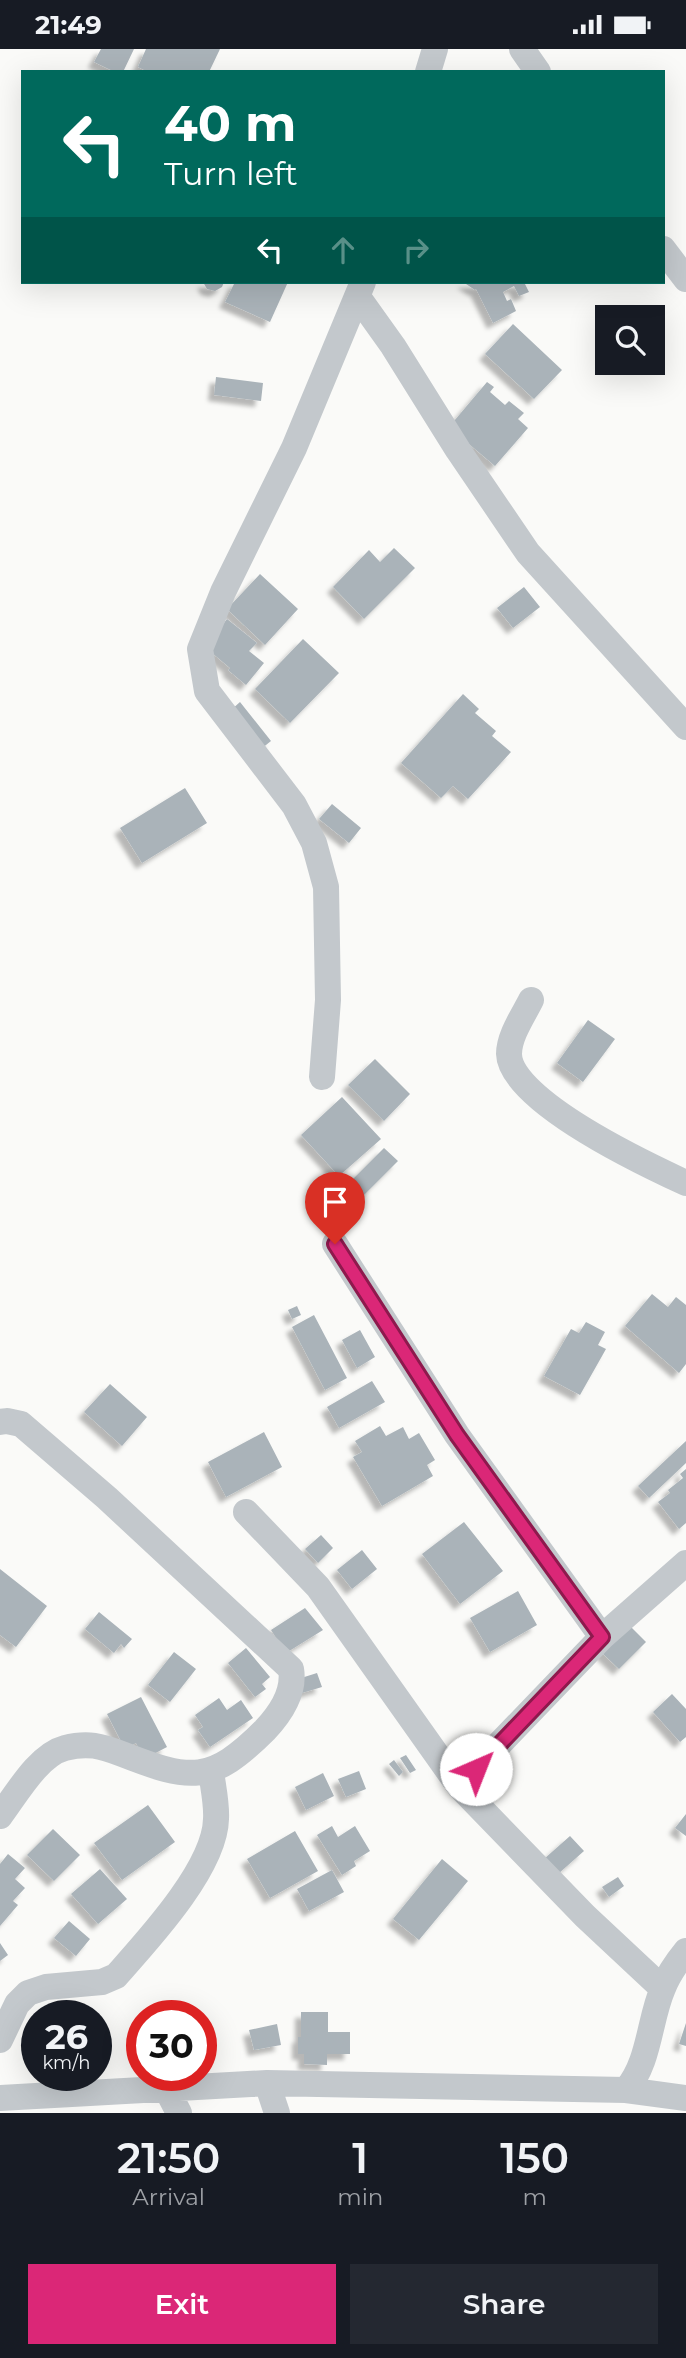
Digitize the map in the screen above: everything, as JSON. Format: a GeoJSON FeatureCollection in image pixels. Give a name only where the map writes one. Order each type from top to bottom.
{"type":"FeatureCollection","features":[{"type":"Feature","properties":{"kind":"street"},"geometry":{"type":"LineString","coordinates":[[429,70],[435,49]]}},
{"type":"Feature","properties":{"kind":"street"},"geometry":{"type":"LineString","coordinates":[[522,49],[537,70]]}},
{"type":"Feature","properties":{"kind":"street"},"geometry":{"type":"LineString","coordinates":[[665,252],[686,279]]}},
{"type":"Feature","properties":{"kind":"street"},"geometry":{"type":"LineString","coordinates":[[361,289],[458,450],[528,552],[686,727]]}},
{"type":"Feature","properties":{"kind":"street"},"geometry":{"type":"LineString","coordinates":[[322,1077],[328,1000],[326,887],[314,843],[294,805],[207,691],[200,649],[223,592],[294,448],[361,289]]}},
{"type":"Feature","properties":{"kind":"street"},"geometry":{"type":"LineString","coordinates":[[531,1000],[513,1037],[509,1054],[513,1071],[539,1099],[616,1150],[686,1183]]}},
{"type":"Feature","properties":{"kind":"street"},"geometry":{"type":"LineString","coordinates":[[335,1244],[457,1435],[602,1637]]}},
{"type":"Feature","properties":{"kind":"street"},"geometry":{"type":"LineString","coordinates":[[0,1422],[21,1425],[107,1497],[291,1668],[293,1680],[288,1697],[275,1720],[229,1761],[211,1771],[187,1773],[162,1770],[97,1745],[62,1749],[35,1769],[0,1817]]}},
{"type":"Feature","properties":{"kind":"street"},"geometry":{"type":"LineString","coordinates":[[246,1512],[318,1587],[459,1786],[584,1916],[662,1989]]}},
{"type":"Feature","properties":{"kind":"street"},"geometry":{"type":"LineString","coordinates":[[459,1786],[602,1637],[686,1563]]}},
{"type":"Feature","properties":{"kind":"street"},"geometry":{"type":"LineString","coordinates":[[0,2040],[18,2004],[28,1993],[46,1987],[102,1982],[116,1976],[194,1880],[209,1852],[216,1820],[211,1771]]}},
{"type":"Feature","properties":{"kind":"street"},"geometry":{"type":"LineString","coordinates":[[626,2090],[633,2082],[641,2063],[662,1989],[686,1951]]}},
{"type":"Feature","properties":{"kind":"street"},"geometry":{"type":"LineString","coordinates":[[267,2083],[277,2113]]}},
{"type":"Feature","properties":{"kind":"street"},"geometry":{"type":"LineString","coordinates":[[217,2085],[267,2083],[626,2090],[686,2098]]}},
{"type":"Feature","properties":{"kind":"street"},"geometry":{"type":"LineString","coordinates":[[0,2098],[126,2090]]}},
{"type":"Feature","properties":{"kind":"street"},"geometry":{"type":"LineString","coordinates":[[167,2091],[178,2113]]}},
{"type":"Feature","properties":{"kind":"building"},"geometry":{"type":"Polygon","coordinates":[[[101,49],[134,49],[124,70],[111,70],[94,62],[101,49]]]}},
{"type":"Feature","properties":{"kind":"building"},"geometry":{"type":"Polygon","coordinates":[[[146,49],[220,49],[210,70],[144,70],[138,67],[146,49]]]}},
{"type":"Feature","properties":{"kind":"building"},"geometry":{"type":"Polygon","coordinates":[[[204,284],[223,284],[215,291],[207,289],[204,284]]]}},
{"type":"Feature","properties":{"kind":"building"},"geometry":{"type":"Polygon","coordinates":[[[234,284],[287,284],[270,322],[225,302],[234,284]]]}},
{"type":"Feature","properties":{"kind":"building"},"geometry":{"type":"Polygon","coordinates":[[[466,284],[525,284],[529,292],[519,296],[514,286],[503,292],[507,301],[511,299],[516,311],[493,323],[475,290],[466,284]]]}},
{"type":"Feature","properties":{"kind":"building"},"geometry":{"type":"Polygon","coordinates":[[[513,324],[562,370],[534,399],[485,354],[513,324]]]}},
{"type":"Feature","properties":{"kind":"building"},"geometry":{"type":"Polygon","coordinates":[[[216,377],[263,383],[261,401],[214,395],[216,377]]]}},
{"type":"Feature","properties":{"kind":"building"},"geometry":{"type":"Polygon","coordinates":[[[487,382],[494,387],[490,392],[505,405],[509,401],[524,413],[518,419],[528,428],[495,466],[449,427],[487,382]]]}},
{"type":"Feature","properties":{"kind":"building"},"geometry":{"type":"Polygon","coordinates":[[[394,548],[415,568],[364,619],[333,587],[369,550],[380,562],[394,548]]]}},
{"type":"Feature","properties":{"kind":"building"},"geometry":{"type":"Polygon","coordinates":[[[260,574],[298,609],[265,645],[227,609],[260,574]]]}},
{"type":"Feature","properties":{"kind":"building"},"geometry":{"type":"Polygon","coordinates":[[[524,587],[540,607],[513,628],[497,608],[524,587]]]}},
{"type":"Feature","properties":{"kind":"building"},"geometry":{"type":"Polygon","coordinates":[[[227,619],[257,643],[249,651],[264,663],[246,685],[205,647],[227,619]]]}},
{"type":"Feature","properties":{"kind":"building"},"geometry":{"type":"Polygon","coordinates":[[[303,639],[339,673],[290,723],[255,689],[303,639]]]}},
{"type":"Feature","properties":{"kind":"building"},"geometry":{"type":"Polygon","coordinates":[[[463,694],[479,709],[475,713],[496,731],[492,736],[511,752],[468,799],[453,786],[441,798],[401,763],[463,694]]]}},
{"type":"Feature","properties":{"kind":"building"},"geometry":{"type":"Polygon","coordinates":[[[240,702],[271,741],[261,749],[230,711],[240,702]]]}},
{"type":"Feature","properties":{"kind":"building"},"geometry":{"type":"Polygon","coordinates":[[[185,788],[207,823],[142,863],[120,828],[185,788]]]}},
{"type":"Feature","properties":{"kind":"building"},"geometry":{"type":"Polygon","coordinates":[[[332,804],[361,828],[349,843],[319,819],[332,804]]]}},
{"type":"Feature","properties":{"kind":"building"},"geometry":{"type":"Polygon","coordinates":[[[588,1020],[615,1039],[583,1082],[557,1063],[588,1020]]]}},
{"type":"Feature","properties":{"kind":"building"},"geometry":{"type":"Polygon","coordinates":[[[375,1059],[410,1094],[384,1121],[348,1085],[375,1059]]]}},
{"type":"Feature","properties":{"kind":"building"},"geometry":{"type":"Polygon","coordinates":[[[342,1097],[381,1139],[339,1176],[301,1135],[342,1097]]]}},
{"type":"Feature","properties":{"kind":"building"},"geometry":{"type":"Polygon","coordinates":[[[384,1148],[398,1161],[358,1201],[344,1188],[384,1148]]]}},
{"type":"Feature","properties":{"kind":"building"},"geometry":{"type":"Polygon","coordinates":[[[652,1294],[668,1307],[676,1297],[686,1305],[686,1364],[679,1373],[625,1326],[652,1294]]]}},
{"type":"Feature","properties":{"kind":"building"},"geometry":{"type":"Polygon","coordinates":[[[297,1306],[301,1315],[292,1319],[288,1310],[297,1306]]]}},
{"type":"Feature","properties":{"kind":"building"},"geometry":{"type":"Polygon","coordinates":[[[314,1315],[347,1378],[325,1390],[292,1327],[314,1315]]]}},
{"type":"Feature","properties":{"kind":"building"},"geometry":{"type":"Polygon","coordinates":[[[586,1322],[605,1332],[598,1345],[606,1349],[580,1395],[544,1376],[571,1329],[579,1333],[586,1322]]]}},
{"type":"Feature","properties":{"kind":"building"},"geometry":{"type":"Polygon","coordinates":[[[360,1330],[375,1357],[357,1368],[342,1340],[360,1330]]]}},
{"type":"Feature","properties":{"kind":"building"},"geometry":{"type":"Polygon","coordinates":[[[372,1381],[385,1402],[339,1428],[327,1407],[372,1381]]]}},
{"type":"Feature","properties":{"kind":"building"},"geometry":{"type":"Polygon","coordinates":[[[110,1384],[147,1417],[122,1446],[84,1412],[110,1384]]]}},
{"type":"Feature","properties":{"kind":"building"},"geometry":{"type":"Polygon","coordinates":[[[380,1426],[386,1436],[403,1427],[409,1439],[419,1433],[435,1460],[427,1465],[433,1476],[382,1506],[353,1457],[362,1452],[355,1441],[380,1426]]]}},
{"type":"Feature","properties":{"kind":"building"},"geometry":{"type":"Polygon","coordinates":[[[264,1432],[282,1467],[226,1497],[208,1462],[264,1432]]]}},
{"type":"Feature","properties":{"kind":"building"},"geometry":{"type":"Polygon","coordinates":[[[686,1441],[686,1463],[649,1498],[638,1486],[686,1441]]]}},
{"type":"Feature","properties":{"kind":"building"},"geometry":{"type":"Polygon","coordinates":[[[686,1469],[686,1523],[679,1529],[658,1502],[683,1478],[680,1474],[686,1469]]]}},
{"type":"Feature","properties":{"kind":"building"},"geometry":{"type":"Polygon","coordinates":[[[464,1522],[503,1571],[460,1604],[422,1554],[464,1522]]]}},
{"type":"Feature","properties":{"kind":"building"},"geometry":{"type":"Polygon","coordinates":[[[321,1535],[333,1548],[318,1563],[305,1549],[321,1535]]]}},
{"type":"Feature","properties":{"kind":"building"},"geometry":{"type":"Polygon","coordinates":[[[362,1550],[377,1569],[352,1589],[337,1570],[362,1550]]]}},
{"type":"Feature","properties":{"kind":"building"},"geometry":{"type":"Polygon","coordinates":[[[0,1569],[47,1606],[16,1647],[0,1635],[0,1569]]]}},
{"type":"Feature","properties":{"kind":"building"},"geometry":{"type":"Polygon","coordinates":[[[518,1591],[537,1625],[490,1652],[470,1618],[518,1591]]]}},
{"type":"Feature","properties":{"kind":"building"},"geometry":{"type":"Polygon","coordinates":[[[305,1608],[323,1630],[286,1653],[271,1630],[305,1608]]]}},
{"type":"Feature","properties":{"kind":"building"},"geometry":{"type":"Polygon","coordinates":[[[99,1612],[132,1639],[124,1648],[121,1644],[114,1653],[85,1629],[99,1612]]]}},
{"type":"Feature","properties":{"kind":"building"},"geometry":{"type":"Polygon","coordinates":[[[627,1623],[646,1642],[619,1669],[600,1651],[627,1623]]]}},
{"type":"Feature","properties":{"kind":"building"},"geometry":{"type":"Polygon","coordinates":[[[246,1648],[270,1677],[262,1684],[266,1689],[255,1697],[228,1663],[246,1648]]]}},
{"type":"Feature","properties":{"kind":"building"},"geometry":{"type":"Polygon","coordinates":[[[174,1652],[196,1669],[170,1702],[148,1685],[174,1652]]]}},
{"type":"Feature","properties":{"kind":"building"},"geometry":{"type":"Polygon","coordinates":[[[317,1673],[322,1687],[302,1693],[298,1679],[317,1673]]]}},
{"type":"Feature","properties":{"kind":"building"},"geometry":{"type":"Polygon","coordinates":[[[672,1694],[686,1709],[686,1737],[680,1742],[653,1712],[672,1694]]]}},
{"type":"Feature","properties":{"kind":"building"},"geometry":{"type":"Polygon","coordinates":[[[141,1697],[167,1747],[144,1759],[136,1743],[125,1749],[107,1714],[141,1697]]]}},
{"type":"Feature","properties":{"kind":"building"},"geometry":{"type":"Polygon","coordinates":[[[219,1698],[227,1710],[241,1700],[253,1718],[210,1747],[198,1730],[203,1727],[195,1715],[219,1698]]]}},
{"type":"Feature","properties":{"kind":"building"},"geometry":{"type":"Polygon","coordinates":[[[406,1755],[416,1770],[410,1773],[400,1758],[406,1755]]]}},
{"type":"Feature","properties":{"kind":"building"},"geometry":{"type":"Polygon","coordinates":[[[394,1760],[403,1772],[399,1776],[389,1764],[394,1760]]]}},
{"type":"Feature","properties":{"kind":"building"},"geometry":{"type":"Polygon","coordinates":[[[359,1771],[366,1789],[346,1797],[338,1779],[359,1771]]]}},
{"type":"Feature","properties":{"kind":"building"},"geometry":{"type":"Polygon","coordinates":[[[323,1773],[334,1796],[306,1810],[295,1787],[323,1773]]]}},
{"type":"Feature","properties":{"kind":"building"},"geometry":{"type":"Polygon","coordinates":[[[148,1805],[175,1842],[122,1880],[94,1843],[148,1805]]]}},
{"type":"Feature","properties":{"kind":"building"},"geometry":{"type":"Polygon","coordinates":[[[686,1814],[686,1836],[675,1828],[686,1814]]]}},
{"type":"Feature","properties":{"kind":"building"},"geometry":{"type":"Polygon","coordinates":[[[332,1826],[338,1837],[355,1826],[370,1851],[354,1861],[356,1866],[342,1875],[317,1835],[332,1826]]]}},
{"type":"Feature","properties":{"kind":"building"},"geometry":{"type":"Polygon","coordinates":[[[53,1829],[80,1855],[54,1881],[27,1855],[53,1829]]]}},
{"type":"Feature","properties":{"kind":"building"},"geometry":{"type":"Polygon","coordinates":[[[295,1831],[318,1871],[270,1898],[247,1859],[295,1831]]]}},
{"type":"Feature","properties":{"kind":"building"},"geometry":{"type":"Polygon","coordinates":[[[570,1836],[584,1851],[558,1874],[544,1859],[570,1836]]]}},
{"type":"Feature","properties":{"kind":"building"},"geometry":{"type":"Polygon","coordinates":[[[8,1854],[25,1868],[15,1879],[25,1888],[13,1901],[18,1905],[0,1926],[0,1864],[8,1854]]]}},
{"type":"Feature","properties":{"kind":"building"},"geometry":{"type":"Polygon","coordinates":[[[442,1859],[468,1881],[419,1940],[393,1919],[442,1859]]]}},
{"type":"Feature","properties":{"kind":"building"},"geometry":{"type":"Polygon","coordinates":[[[100,1869],[127,1899],[98,1924],[71,1894],[100,1869]]]}},
{"type":"Feature","properties":{"kind":"building"},"geometry":{"type":"Polygon","coordinates":[[[332,1870],[344,1892],[309,1911],[297,1889],[332,1870]]]}},
{"type":"Feature","properties":{"kind":"building"},"geometry":{"type":"Polygon","coordinates":[[[618,1877],[624,1886],[609,1897],[602,1887],[618,1877]]]}},
{"type":"Feature","properties":{"kind":"building"},"geometry":{"type":"Polygon","coordinates":[[[69,1921],[90,1939],[76,1956],[54,1938],[69,1921]]]}},
{"type":"Feature","properties":{"kind":"building"},"geometry":{"type":"Polygon","coordinates":[[[0,1943],[8,1955],[0,1961],[0,1943]]]}},
{"type":"Feature","properties":{"kind":"building"},"geometry":{"type":"Polygon","coordinates":[[[301,2012],[328,2012],[328,2032],[350,2032],[350,2054],[327,2054],[327,2065],[304,2064],[304,2054],[298,2054],[301,2012]]]}},
{"type":"Feature","properties":{"kind":"building"},"geometry":{"type":"Polygon","coordinates":[[[686,2023],[686,2046],[679,2044],[686,2023]]]}},
{"type":"Feature","properties":{"kind":"building"},"geometry":{"type":"Polygon","coordinates":[[[277,2024],[281,2045],[254,2050],[249,2030],[277,2024]]]}},
{"type":"Feature","properties":{"kind":"route"},"geometry":{"type":"LineString","coordinates":[[335,1244],[457,1435],[602,1637],[476,1769]]}}]}
